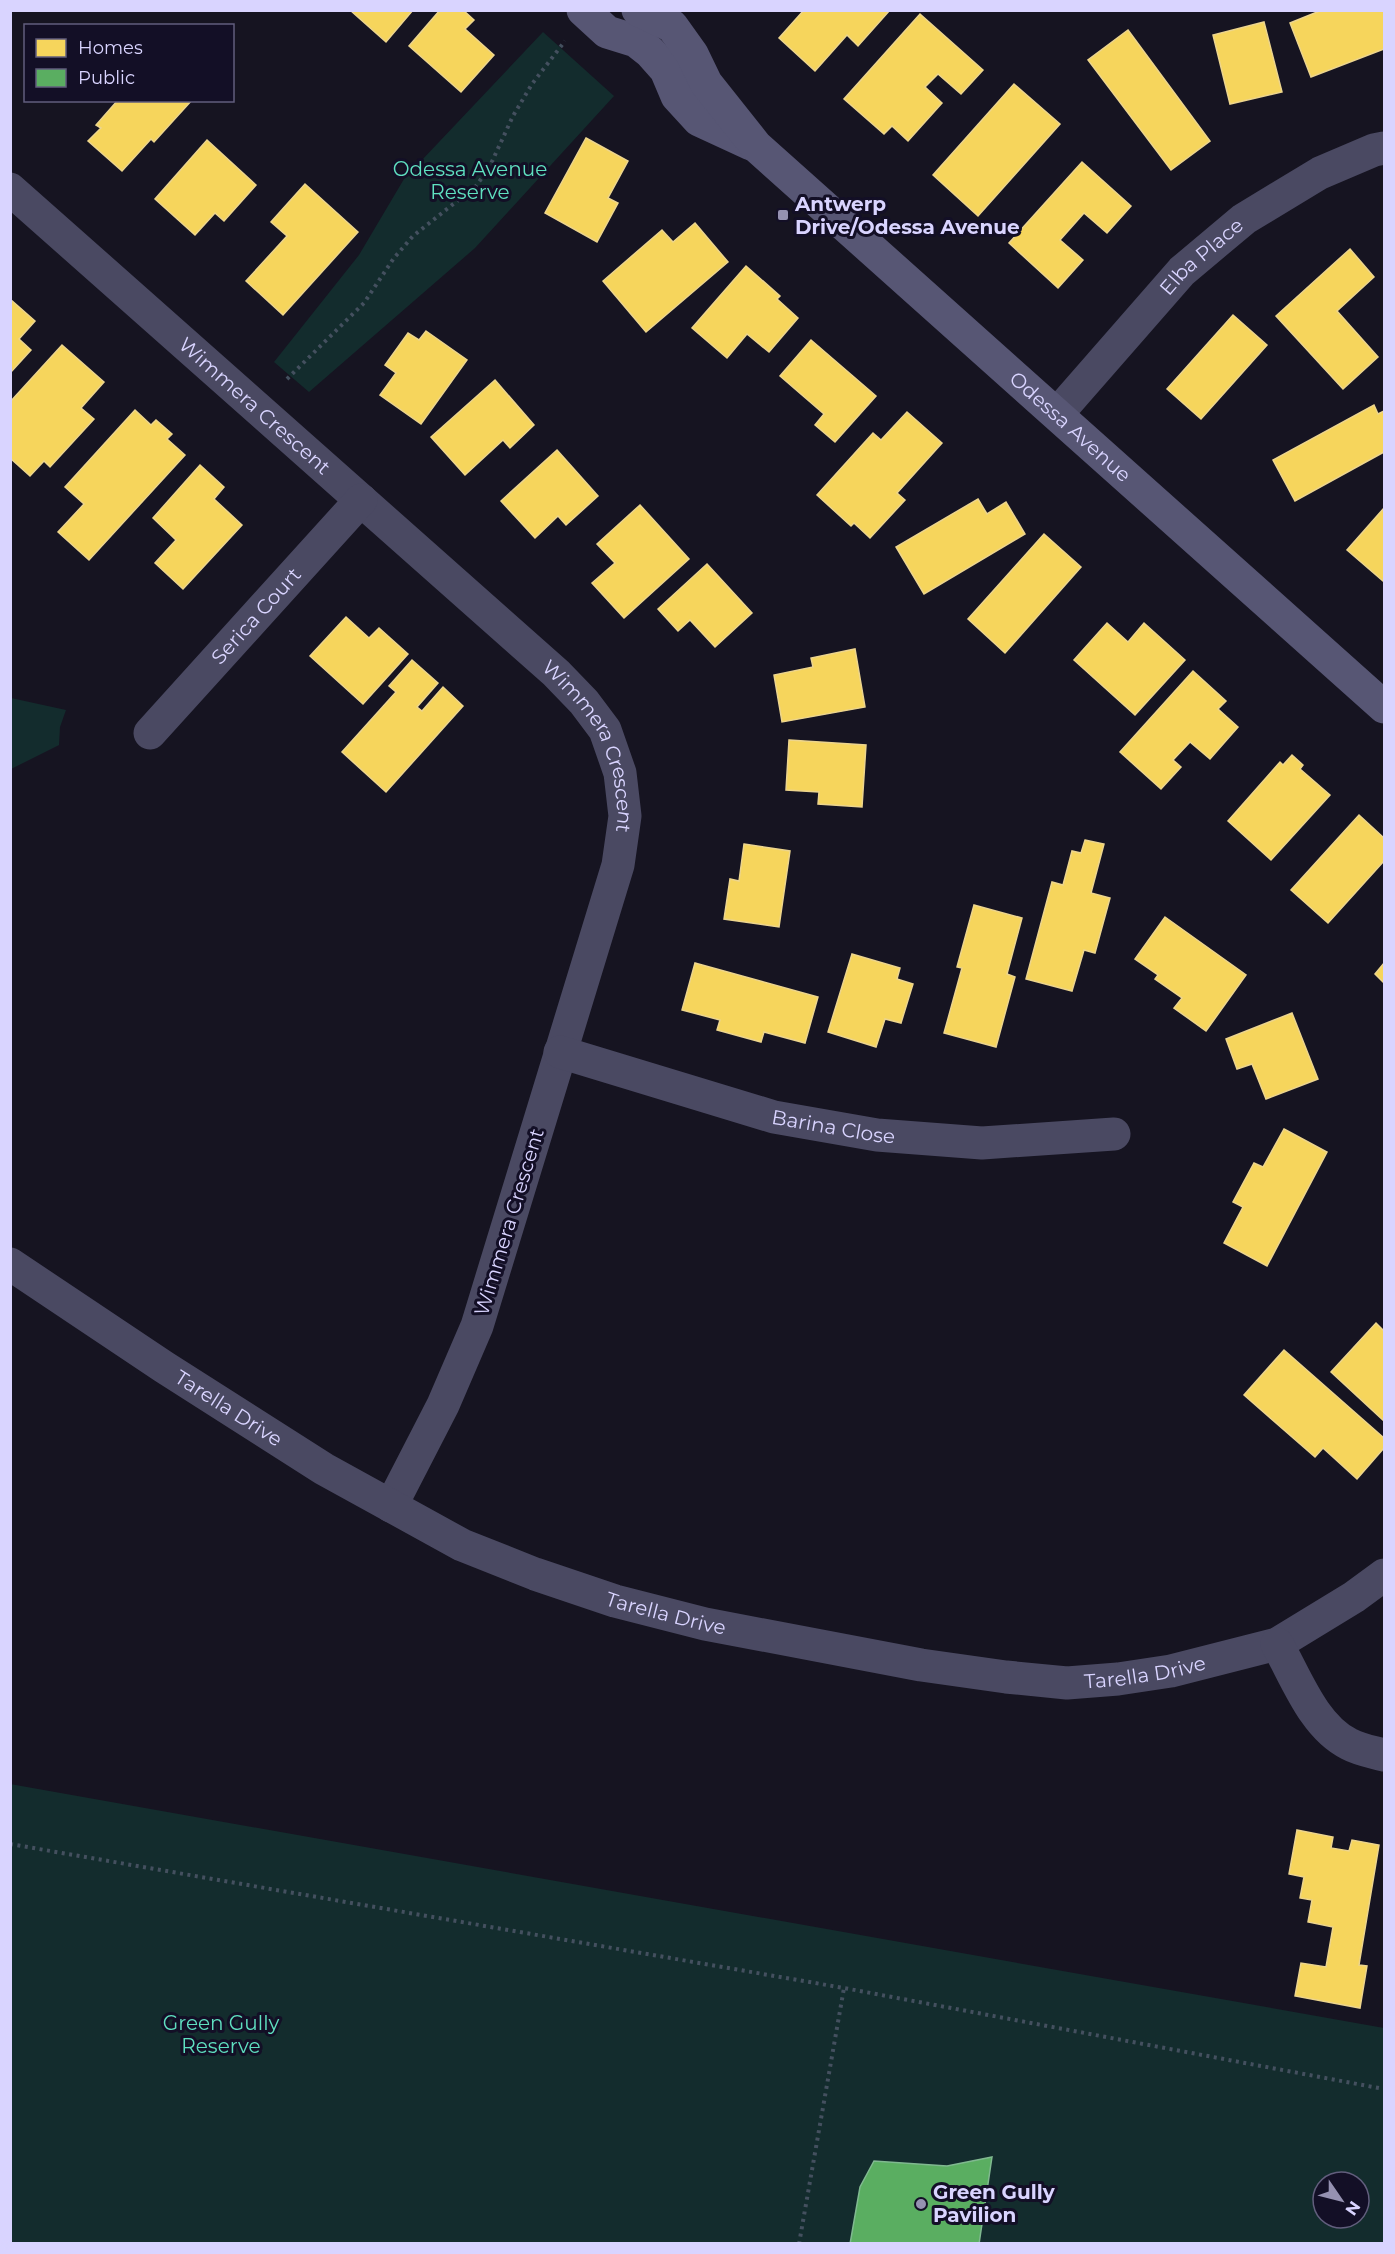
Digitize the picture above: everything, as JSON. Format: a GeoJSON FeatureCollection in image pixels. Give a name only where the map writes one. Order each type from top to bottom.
{"type":"FeatureCollection","features":[{"type":"Feature","properties":{"kind":"street","name":"Odessa Avenue"},"geometry":{"type":"LineString","coordinates":[[583,10],[607,32],[636,41],[650,52],[666,70],[677,96],[699,120],[756,146]]}},
{"type":"Feature","properties":{"kind":"street","name":"Odessa Avenue"},"geometry":{"type":"LineString","coordinates":[[638,10],[679,18],[692,54],[706,83],[756,146],[1384,707]]}},
{"type":"Feature","properties":{"kind":"street"},"geometry":{"type":"LineString","coordinates":[[650,52],[679,18]]}},
{"type":"Feature","properties":{"kind":"street","name":"Elba Place"},"geometry":{"type":"LineString","coordinates":[[1057,414],[1182,271],[1244,219],[1320,173],[1384,148]]}},
{"type":"Feature","properties":{"kind":"street","name":"Wimmera Crescent"},"geometry":{"type":"LineString","coordinates":[[10,189],[556,672],[584,702],[605,730],[620,773],[625,816],[618,865],[477,1326],[443,1405],[391,1506]]}},
{"type":"Feature","properties":{"kind":"street","name":"Serica Court"},"geometry":{"type":"LineString","coordinates":[[150,733],[360,500]]}},
{"type":"Feature","properties":{"kind":"street","name":"Barina Close"},"geometry":{"type":"LineString","coordinates":[[560,1052],[774,1117],[877,1135],[982,1143],[1114,1134]]}},
{"type":"Feature","properties":{"kind":"street","name":"Tarella Drive"},"geometry":{"type":"LineString","coordinates":[[10,1264],[324,1469],[462,1545],[535,1574],[615,1600],[705,1624],[921,1665],[1067,1683],[1118,1679],[1171,1671],[1277,1644],[1354,1597],[1384,1575]]}},
{"type":"Feature","properties":{"kind":"street"},"geometry":{"type":"LineString","coordinates":[[1277,1644],[1314,1711],[1331,1731],[1348,1744],[1384,1755]]}},
{"type":"Feature","properties":{"kind":"path"},"geometry":{"type":"LineString","coordinates":[[287,379],[364,303],[393,258],[413,236],[476,186],[489,168],[513,116],[532,84],[565,41]]}},
{"type":"Feature","properties":{"kind":"path"},"geometry":{"type":"LineString","coordinates":[[10,1844],[844,1988],[1384,2089]]}},
{"type":"Feature","properties":{"kind":"path"},"geometry":{"type":"LineString","coordinates":[[799,2244],[844,1988]]}},
{"type":"Feature","properties":{"kind":"green space","name":"Odessa Avenue Reserve"},"geometry":{"type":"Polygon","coordinates":[[[543,32],[614,96],[475,248],[309,392],[274,362],[359,255],[404,179],[543,32]]]}},
{"type":"Feature","properties":{"kind":"green space"},"geometry":{"type":"Polygon","coordinates":[[[11,698],[66,710],[60,727],[59,745],[11,769],[11,698]]]}},
{"type":"Feature","properties":{"kind":"green space","name":"Green Gully Reserve"},"geometry":{"type":"Polygon","coordinates":[[[10,1784],[1384,2028],[1384,2243],[11,2243],[10,1784]]]}},
{"type":"Feature","properties":{"kind":"building: Homes"},"geometry":{"type":"Polygon","coordinates":[[[350,10],[413,10],[386,42],[350,10]]]}},
{"type":"Feature","properties":{"kind":"building: Homes"},"geometry":{"type":"Polygon","coordinates":[[[440,10],[463,10],[474,20],[465,29],[494,55],[461,92],[409,46],[440,10]]]}},
{"type":"Feature","properties":{"kind":"building: Homes"},"geometry":{"type":"Polygon","coordinates":[[[804,10],[890,10],[858,46],[847,35],[815,71],[779,38],[804,10]]]}},
{"type":"Feature","properties":{"kind":"building: Homes"},"geometry":{"type":"Polygon","coordinates":[[[1322,10],[1384,10],[1384,49],[1311,77],[1290,23],[1322,10]]]}},
{"type":"Feature","properties":{"kind":"building: Homes"},"geometry":{"type":"Polygon","coordinates":[[[920,14],[983,70],[961,94],[938,74],[925,87],[942,103],[908,141],[892,126],[884,134],[844,99],[920,14]]]}},
{"type":"Feature","properties":{"kind":"building: Homes"},"geometry":{"type":"Polygon","coordinates":[[[1264,22],[1282,92],[1230,104],[1213,35],[1264,22]]]}},
{"type":"Feature","properties":{"kind":"building: Homes"},"geometry":{"type":"Polygon","coordinates":[[[1128,30],[1210,141],[1171,170],[1088,60],[1128,30]]]}},
{"type":"Feature","properties":{"kind":"building: Homes"},"geometry":{"type":"Polygon","coordinates":[[[1014,84],[1060,124],[978,216],[933,175],[1014,84]]]}},
{"type":"Feature","properties":{"kind":"building: Homes"},"geometry":{"type":"Polygon","coordinates":[[[116,102],[190,102],[154,142],[151,139],[122,171],[88,141],[101,128],[96,125],[116,102]]]}},
{"type":"Feature","properties":{"kind":"building: Homes"},"geometry":{"type":"Polygon","coordinates":[[[586,138],[628,161],[608,198],[618,203],[597,242],[545,213],[586,138]]]}},
{"type":"Feature","properties":{"kind":"building: Homes"},"geometry":{"type":"Polygon","coordinates":[[[207,140],[256,185],[224,221],[215,213],[195,235],[155,199],[207,140]]]}},
{"type":"Feature","properties":{"kind":"building: Homes"},"geometry":{"type":"Polygon","coordinates":[[[1082,162],[1131,206],[1107,233],[1084,213],[1060,240],[1083,260],[1058,288],[1009,243],[1082,162]]]}},
{"type":"Feature","properties":{"kind":"building: Homes"},"geometry":{"type":"Polygon","coordinates":[[[305,184],[358,232],[283,315],[246,281],[287,236],[271,222],[305,184]]]}},
{"type":"Feature","properties":{"kind":"building: Homes"},"geometry":{"type":"Polygon","coordinates":[[[695,223],[728,262],[646,332],[603,281],[662,230],[673,242],[695,223]]]}},
{"type":"Feature","properties":{"kind":"building: Homes"},"geometry":{"type":"Polygon","coordinates":[[[1350,249],[1374,277],[1337,311],[1378,357],[1343,389],[1276,316],[1350,249]]]}},
{"type":"Feature","properties":{"kind":"building: Homes"},"geometry":{"type":"Polygon","coordinates":[[[746,266],[780,296],[777,299],[798,318],[769,352],[747,334],[727,358],[692,328],[746,266]]]}},
{"type":"Feature","properties":{"kind":"building: Homes"},"geometry":{"type":"Polygon","coordinates":[[[10,299],[35,321],[19,339],[31,350],[10,373],[10,299]]]}},
{"type":"Feature","properties":{"kind":"building: Homes"},"geometry":{"type":"Polygon","coordinates":[[[1233,315],[1267,345],[1201,419],[1167,389],[1233,315]]]}},
{"type":"Feature","properties":{"kind":"building: Homes"},"geometry":{"type":"Polygon","coordinates":[[[426,331],[467,360],[421,424],[380,395],[396,373],[385,365],[408,333],[419,340],[426,331]]]}},
{"type":"Feature","properties":{"kind":"building: Homes"},"geometry":{"type":"Polygon","coordinates":[[[811,340],[876,396],[835,442],[815,425],[824,414],[780,376],[811,340]]]}},
{"type":"Feature","properties":{"kind":"building: Homes"},"geometry":{"type":"Polygon","coordinates":[[[62,345],[104,382],[81,408],[94,419],[50,467],[44,461],[30,476],[10,458],[10,402],[62,345]]]}},
{"type":"Feature","properties":{"kind":"building: Homes"},"geometry":{"type":"Polygon","coordinates":[[[495,380],[534,425],[510,448],[503,440],[465,475],[431,437],[495,380]]]}},
{"type":"Feature","properties":{"kind":"building: Homes"},"geometry":{"type":"Polygon","coordinates":[[[1374,405],[1378,414],[1384,411],[1384,452],[1295,501],[1273,460],[1374,405]]]}},
{"type":"Feature","properties":{"kind":"building: Homes"},"geometry":{"type":"Polygon","coordinates":[[[135,410],[151,425],[156,420],[172,434],[167,439],[185,455],[89,560],[58,532],[84,504],[65,487],[135,410]]]}},
{"type":"Feature","properties":{"kind":"building: Homes"},"geometry":{"type":"Polygon","coordinates":[[[907,412],[942,443],[897,493],[905,500],[870,538],[854,523],[851,526],[817,495],[873,433],[881,440],[907,412]]]}},
{"type":"Feature","properties":{"kind":"building: Homes"},"geometry":{"type":"Polygon","coordinates":[[[557,450],[598,496],[566,525],[558,516],[535,538],[501,501],[557,450]]]}},
{"type":"Feature","properties":{"kind":"building: Homes"},"geometry":{"type":"Polygon","coordinates":[[[200,465],[224,487],[214,499],[242,525],[183,589],[155,563],[176,540],[153,518],[200,465]]]}},
{"type":"Feature","properties":{"kind":"building: Homes"},"geometry":{"type":"Polygon","coordinates":[[[978,499],[987,514],[1006,502],[1025,534],[924,594],[896,547],[978,499]]]}},
{"type":"Feature","properties":{"kind":"building: Homes"},"geometry":{"type":"Polygon","coordinates":[[[640,505],[689,559],[624,618],[592,583],[615,563],[597,544],[640,505]]]}},
{"type":"Feature","properties":{"kind":"building: Homes"},"geometry":{"type":"Polygon","coordinates":[[[1384,508],[1384,580],[1383,581],[1347,550],[1384,508]]]}},
{"type":"Feature","properties":{"kind":"building: Homes"},"geometry":{"type":"Polygon","coordinates":[[[1044,534],[1081,567],[1005,653],[968,619],[1044,534]]]}},
{"type":"Feature","properties":{"kind":"building: Homes"},"geometry":{"type":"Polygon","coordinates":[[[707,564],[752,613],[715,647],[690,620],[678,631],[658,609],[707,564]]]}},
{"type":"Feature","properties":{"kind":"building: Homes"},"geometry":{"type":"Polygon","coordinates":[[[346,617],[369,638],[379,628],[408,654],[363,704],[310,656],[346,617]]]}},
{"type":"Feature","properties":{"kind":"building: Homes"},"geometry":{"type":"Polygon","coordinates":[[[1107,623],[1128,642],[1144,623],[1185,660],[1135,715],[1074,660],[1107,623]]]}},
{"type":"Feature","properties":{"kind":"building: Homes"},"geometry":{"type":"Polygon","coordinates":[[[855,649],[865,707],[782,722],[774,675],[813,667],[811,658],[855,649]]]}},
{"type":"Feature","properties":{"kind":"building: Homes"},"geometry":{"type":"Polygon","coordinates":[[[412,660],[438,683],[417,707],[422,711],[443,687],[463,706],[386,792],[342,752],[396,692],[389,686],[412,660]]]}},
{"type":"Feature","properties":{"kind":"building: Homes"},"geometry":{"type":"Polygon","coordinates":[[[1193,671],[1226,701],[1218,709],[1238,727],[1210,759],[1190,742],[1173,760],[1181,767],[1161,789],[1120,752],[1193,671]]]}},
{"type":"Feature","properties":{"kind":"building: Homes"},"geometry":{"type":"Polygon","coordinates":[[[789,740],[866,745],[862,807],[818,804],[819,792],[786,790],[789,740]]]}},
{"type":"Feature","properties":{"kind":"building: Homes"},"geometry":{"type":"Polygon","coordinates":[[[1292,755],[1303,765],[1300,769],[1330,795],[1271,860],[1228,821],[1280,762],[1283,765],[1292,755]]]}},
{"type":"Feature","properties":{"kind":"building: Homes"},"geometry":{"type":"Polygon","coordinates":[[[1359,815],[1384,838],[1384,861],[1328,923],[1291,890],[1359,815]]]}},
{"type":"Feature","properties":{"kind":"building: Homes"},"geometry":{"type":"Polygon","coordinates":[[[1085,840],[1104,844],[1091,893],[1110,898],[1095,953],[1084,950],[1072,991],[1026,979],[1052,882],[1063,885],[1072,851],[1081,853],[1085,840]]]}},
{"type":"Feature","properties":{"kind":"building: Homes"},"geometry":{"type":"Polygon","coordinates":[[[744,844],[790,851],[779,927],[724,919],[730,879],[739,881],[744,844]]]}},
{"type":"Feature","properties":{"kind":"building: Homes"},"geometry":{"type":"Polygon","coordinates":[[[974,905],[1022,918],[1007,974],[1015,977],[996,1047],[944,1033],[962,968],[957,967],[974,905]]]}},
{"type":"Feature","properties":{"kind":"building: Homes"},"geometry":{"type":"Polygon","coordinates":[[[1165,917],[1246,975],[1206,1031],[1174,1008],[1182,998],[1155,979],[1158,975],[1135,959],[1165,917]]]}},
{"type":"Feature","properties":{"kind":"building: Homes"},"geometry":{"type":"Polygon","coordinates":[[[852,954],[900,968],[897,979],[913,984],[901,1023],[885,1019],[876,1047],[828,1032],[852,954]]]}},
{"type":"Feature","properties":{"kind":"building: Homes"},"geometry":{"type":"Polygon","coordinates":[[[695,963],[818,997],[805,1043],[764,1032],[761,1042],[717,1030],[720,1020],[682,1010],[695,963]]]}},
{"type":"Feature","properties":{"kind":"building: Homes"},"geometry":{"type":"Polygon","coordinates":[[[1384,963],[1384,983],[1375,974],[1384,963]]]}},
{"type":"Feature","properties":{"kind":"building: Homes"},"geometry":{"type":"Polygon","coordinates":[[[1292,1013],[1318,1079],[1266,1099],[1252,1064],[1237,1069],[1226,1039],[1292,1013]]]}},
{"type":"Feature","properties":{"kind":"building: Homes"},"geometry":{"type":"Polygon","coordinates":[[[1284,1129],[1327,1152],[1267,1266],[1224,1243],[1243,1207],[1233,1202],[1254,1163],[1263,1167],[1284,1129]]]}},
{"type":"Feature","properties":{"kind":"building: Homes"},"geometry":{"type":"Polygon","coordinates":[[[1376,1323],[1384,1331],[1384,1421],[1331,1372],[1376,1323]]]}},
{"type":"Feature","properties":{"kind":"building: Homes"},"geometry":{"type":"Polygon","coordinates":[[[1284,1350],[1384,1438],[1384,1448],[1357,1479],[1323,1448],[1315,1457],[1244,1395],[1284,1350]]]}},
{"type":"Feature","properties":{"kind":"building: Homes"},"geometry":{"type":"Polygon","coordinates":[[[1297,1830],[1333,1837],[1331,1848],[1349,1851],[1352,1840],[1379,1845],[1359,1965],[1367,1966],[1360,2008],[1295,1996],[1301,1963],[1326,1967],[1333,1927],[1308,1922],[1312,1900],[1300,1898],[1304,1877],[1289,1874],[1297,1830]]]}},
{"type":"Feature","properties":{"kind":"building: Public","name":"Green Gully Pavilion"},"geometry":{"type":"Polygon","coordinates":[[[992,2157],[979,2244],[850,2244],[860,2187],[874,2161],[947,2166],[992,2157]]]}},
{"type":"Feature","properties":{"kind":"place","name":"Antwerp Drive/Odessa Avenue"},"geometry":{"type":"Point","coordinates":[783,215]}},
{"type":"Feature","properties":{"kind":"place","name":"Green Gully Pavilion"},"geometry":{"type":"Point","coordinates":[921,2204]}}]}
